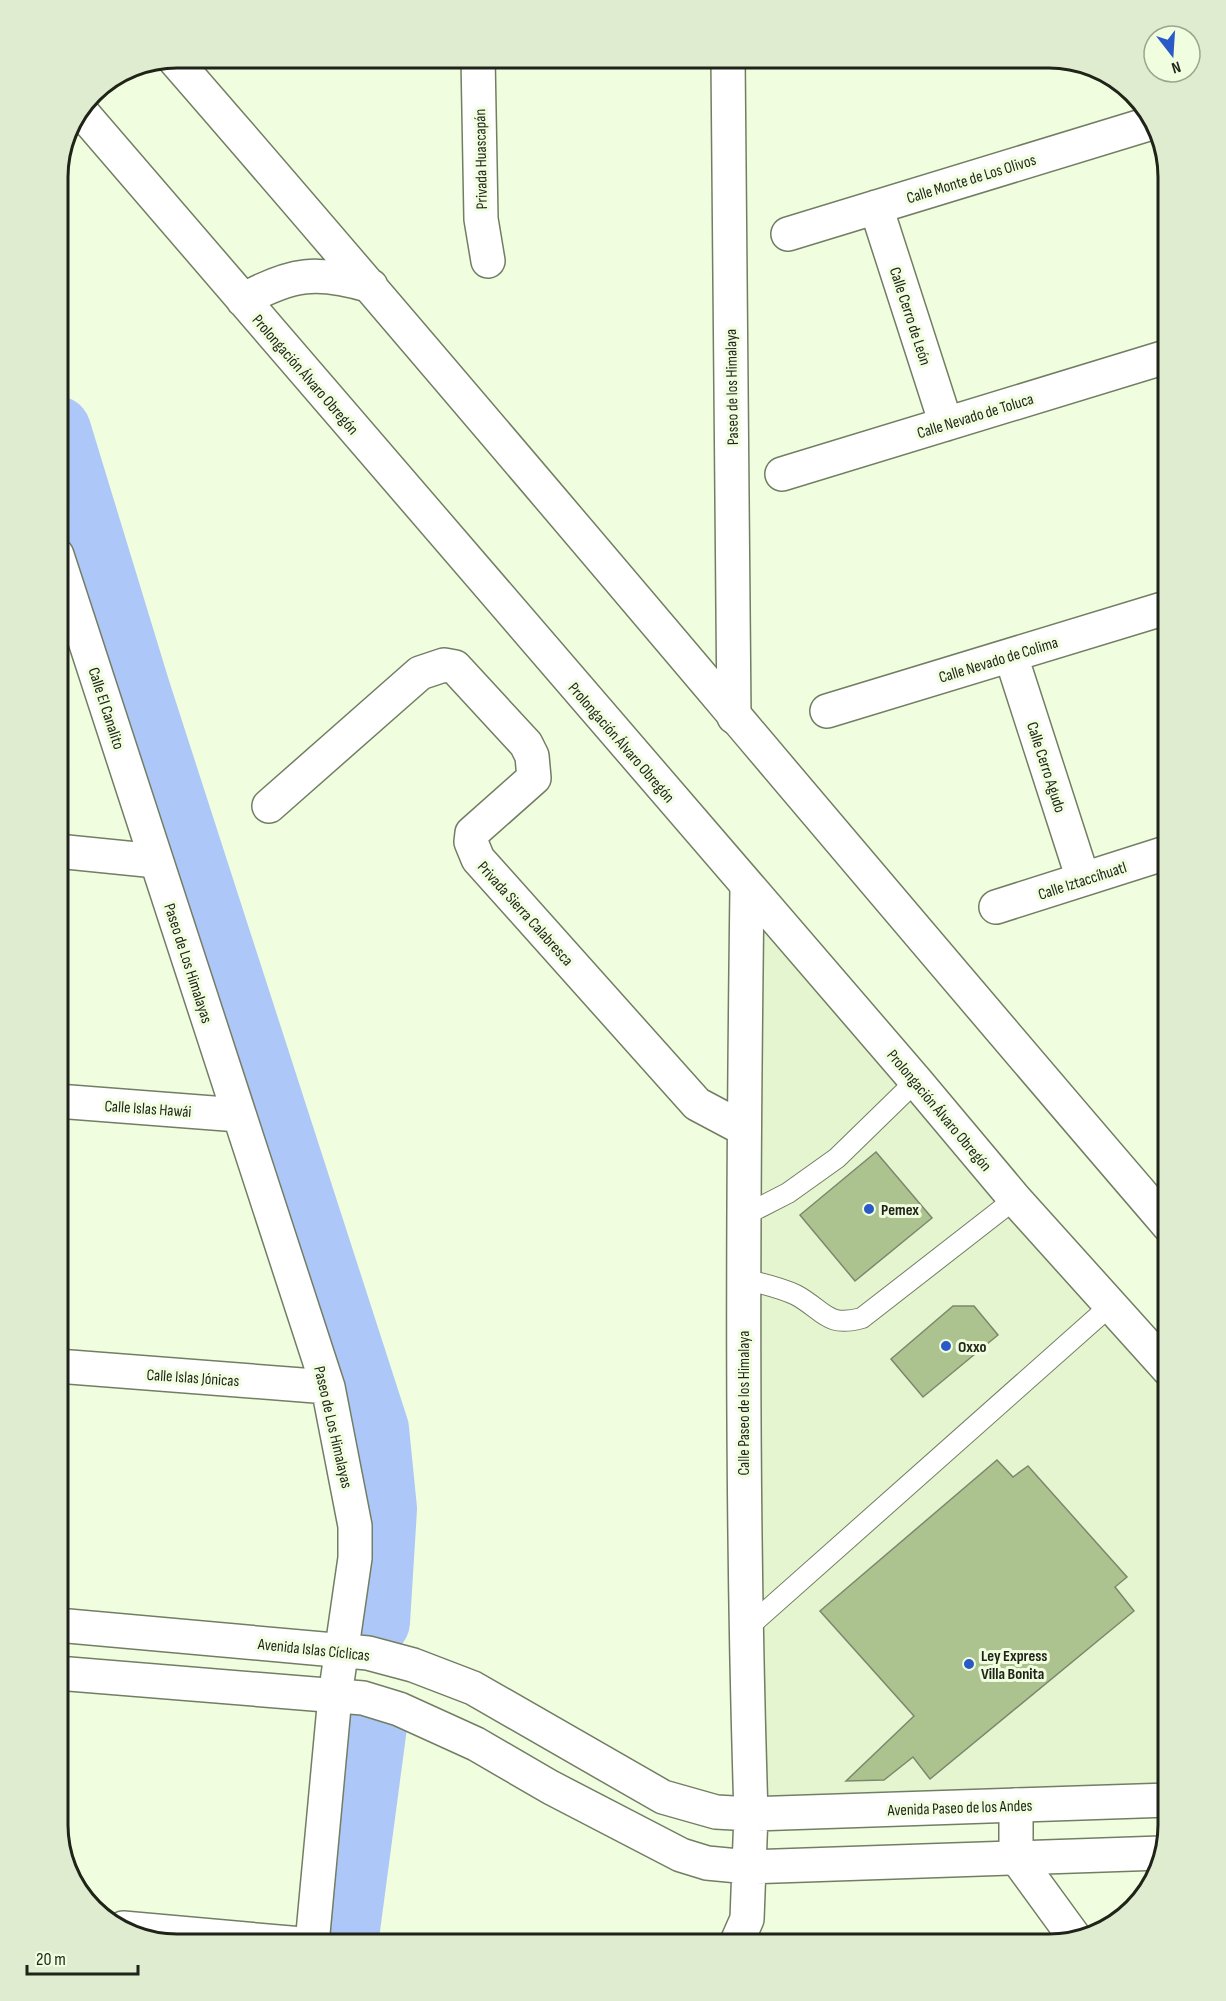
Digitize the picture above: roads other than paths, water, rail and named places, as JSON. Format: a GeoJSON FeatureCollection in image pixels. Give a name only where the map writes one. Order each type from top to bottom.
{"type":"FeatureCollection","features":[{"type":"Feature","properties":{"kind":"street"},"geometry":{"type":"LineString","coordinates":[[182,68],[371,286],[734,717],[1158,1213]]}},
{"type":"Feature","properties":{"kind":"street","name":"Privada Huascapán"},"geometry":{"type":"LineString","coordinates":[[478,68],[481,219],[488,261]]}},
{"type":"Feature","properties":{"kind":"street","name":"Paseo de los Himalaya"},"geometry":{"type":"LineString","coordinates":[[728,68],[734,717]]}},
{"type":"Feature","properties":{"kind":"street","name":"Prolongación Álvaro Obregón"},"geometry":{"type":"LineString","coordinates":[[86,117],[1015,1199],[1158,1358]]}},
{"type":"Feature","properties":{"kind":"street","name":"Calle Monte de Los Olivos"},"geometry":{"type":"LineString","coordinates":[[788,234],[1145,125]]}},
{"type":"Feature","properties":{"kind":"street","name":"Calle Cerro de León"},"geometry":{"type":"LineString","coordinates":[[876,207],[946,424]]}},
{"type":"Feature","properties":{"kind":"street"},"geometry":{"type":"LineString","coordinates":[[243,300],[272,284],[305,276],[338,276],[371,286]]}},
{"type":"Feature","properties":{"kind":"street","name":"Calle Nevado de Toluca"},"geometry":{"type":"LineString","coordinates":[[782,474],[1158,359]]}},
{"type":"Feature","properties":{"kind":"street","name":"Calle El Canalito"},"geometry":{"type":"LineString","coordinates":[[68,589],[156,861]]}},
{"type":"Feature","properties":{"kind":"street","name":"Calle Nevado de Colima"},"geometry":{"type":"LineString","coordinates":[[827,711],[1158,610]]}},
{"type":"Feature","properties":{"kind":"street","name":"Calle Cerro Agudo"},"geometry":{"type":"LineString","coordinates":[[1011,656],[1083,879]]}},
{"type":"Feature","properties":{"kind":"street","name":"Privada Sierra Calabresca"},"geometry":{"type":"LineString","coordinates":[[269,806],[420,673],[444,665],[455,666],[526,744],[535,767],[534,778],[472,834],[471,842],[478,859],[697,1104],[744,1129]]}},
{"type":"Feature","properties":{"kind":"street"},"geometry":{"type":"LineString","coordinates":[[68,852],[156,861]]}},
{"type":"Feature","properties":{"kind":"street","name":"Calle Iztaccíhuatl"},"geometry":{"type":"LineString","coordinates":[[996,907],[1158,855]]}},
{"type":"Feature","properties":{"kind":"street","name":"Paseo de Los Himalayas"},"geometry":{"type":"LineString","coordinates":[[156,861],[328,1387],[355,1526],[355,1558],[335,1696],[313,1933]]}},
{"type":"Feature","properties":{"kind":"street","name":"Calle Paseo de los Himalaya"},"geometry":{"type":"LineString","coordinates":[[746,1934],[751,1814],[745,1630],[742,1280],[747,888]]}},
{"type":"Feature","properties":{"kind":"street","name":"Calle Islas Hawái"},"geometry":{"type":"LineString","coordinates":[[68,1102],[239,1115]]}},
{"type":"Feature","properties":{"kind":"street","name":"Calle Islas Jónicas"},"geometry":{"type":"LineString","coordinates":[[68,1367],[328,1387]]}},
{"type":"Feature","properties":{"kind":"street","name":"Avenida Islas Cíclicas"},"geometry":{"type":"LineString","coordinates":[[68,1626],[368,1653],[413,1665],[473,1689],[577,1749],[679,1803],[716,1812],[751,1814]]}},
{"type":"Feature","properties":{"kind":"street"},"geometry":{"type":"LineString","coordinates":[[68,1673],[363,1698],[399,1709],[457,1735],[681,1855],[707,1863],[749,1867],[1154,1853]]}},
{"type":"Feature","properties":{"kind":"street","name":"Avenida Paseo de los Andes"},"geometry":{"type":"LineString","coordinates":[[751,1814],[1158,1800]]}},
{"type":"Feature","properties":{"kind":"street"},"geometry":{"type":"LineString","coordinates":[[1016,1804],[1016,1857],[1070,1931]]}},
{"type":"Feature","properties":{"kind":"street"},"geometry":{"type":"LineString","coordinates":[[154,1931],[179,1933]]}},
{"type":"Feature","properties":{"kind":"lane"},"geometry":{"type":"LineString","coordinates":[[743,1216],[788,1193],[837,1158],[916,1081]]}},
{"type":"Feature","properties":{"kind":"lane"},"geometry":{"type":"LineString","coordinates":[[742,1280],[775,1286],[798,1297],[832,1321],[847,1322],[862,1318],[1015,1199]]}},
{"type":"Feature","properties":{"kind":"lane"},"geometry":{"type":"LineString","coordinates":[[745,1630],[1111,1305]]}},
{"type":"Feature","properties":{"kind":"waterway"},"geometry":{"type":"LineString","coordinates":[[68,466],[136,689],[375,1429],[383,1509],[376,1622]]}},
{"type":"Feature","properties":{"kind":"waterway"},"geometry":{"type":"LineString","coordinates":[[345,1933],[373,1726]]}},
{"type":"Feature","properties":{"kind":"place","name":"Pemex"},"geometry":{"type":"Point","coordinates":[869,1209]}},
{"type":"Feature","properties":{"kind":"place","name":"Oxxo"},"geometry":{"type":"Point","coordinates":[946,1346]}},
{"type":"Feature","properties":{"kind":"place","name":"Ley Express Villa Bonita"},"geometry":{"type":"Point","coordinates":[969,1664]}}]}
